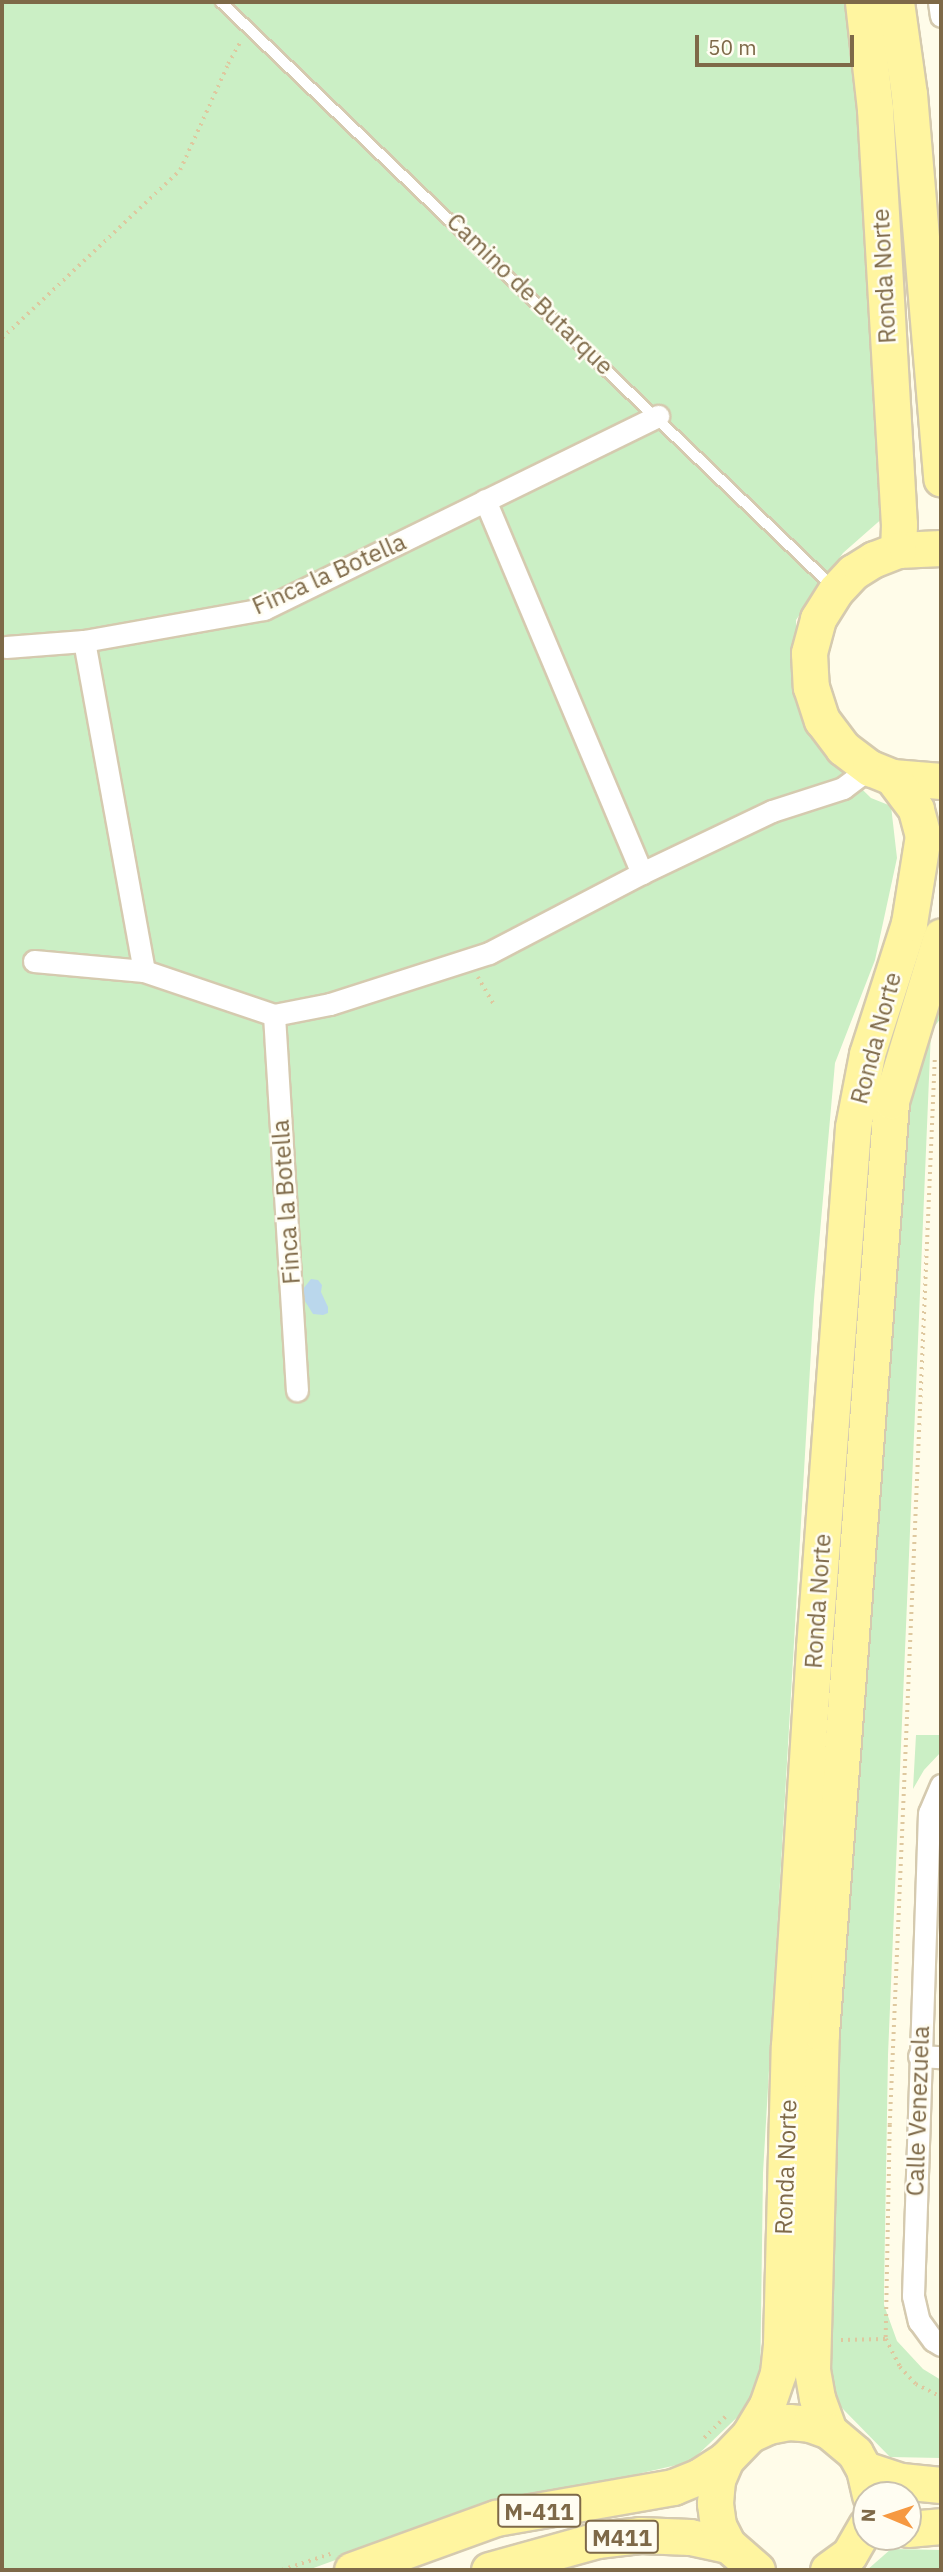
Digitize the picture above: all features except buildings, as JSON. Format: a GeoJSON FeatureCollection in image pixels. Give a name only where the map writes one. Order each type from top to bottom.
{"type":"FeatureCollection","features":[{"type":"Feature","properties":{"kind":"main road","name":"Ronda Norte"},"geometry":{"type":"LineString","coordinates":[[863,2],[875,109],[899,524],[898,550]]}},
{"type":"Feature","properties":{"kind":"main road","name":"Ronda Norte"},"geometry":{"type":"LineString","coordinates":[[896,2],[909,94],[941,479]]}},
{"type":"Feature","properties":{"kind":"main road","name":"Ronda Norte"},"geometry":{"type":"LineString","coordinates":[[727,2437],[767,2404],[778,2373],[789,2046],[814,1648],[853,1127],[867,1054],[909,923],[923,836],[916,809],[881,773],[843,748],[822,720],[811,687],[809,653],[818,619],[836,590],[853,572],[874,559],[898,550],[941,548]]}},
{"type":"Feature","properties":{"kind":"main road"},"geometry":{"type":"LineString","coordinates":[[881,773],[941,781]]}},
{"type":"Feature","properties":{"kind":"main road","name":"Ronda Norte"},"geometry":{"type":"LineString","coordinates":[[829,2431],[817,2398],[812,2344],[821,2033],[891,1101],[935,972],[941,936]]}},
{"type":"Feature","properties":{"kind":"main road"},"geometry":{"type":"LineString","coordinates":[[756,2570],[728,2545],[718,2525],[715,2503],[717,2480],[727,2437],[789,2422],[810,2424],[829,2431],[844,2441],[866,2481]]}},
{"type":"Feature","properties":{"kind":"main road","name":"M-411"},"geometry":{"type":"LineString","coordinates":[[342,2562],[496,2518],[673,2487],[700,2476],[727,2437]]}},
{"type":"Feature","properties":{"kind":"main road"},"geometry":{"type":"LineString","coordinates":[[922,2483],[941,2485]]}},
{"type":"Feature","properties":{"kind":"main road"},"geometry":{"type":"LineString","coordinates":[[922,2528],[941,2526]]}},
{"type":"Feature","properties":{"kind":"main road","name":"M411"},"geometry":{"type":"LineString","coordinates":[[489,2570],[597,2540],[640,2535],[690,2536],[728,2545]]}},
{"type":"Feature","properties":{"kind":"main road"},"geometry":{"type":"LineString","coordinates":[[828,2570],[852,2550]]}},
{"type":"Feature","properties":{"kind":"street"},"geometry":{"type":"LineString","coordinates":[[939,2],[941,16]]}},
{"type":"Feature","properties":{"kind":"street"},"geometry":{"type":"LineString","coordinates":[[929,328],[941,283]]}},
{"type":"Feature","properties":{"kind":"street","name":"Finca la Botella"},"geometry":{"type":"LineString","coordinates":[[6,647],[84,641],[264,609],[657,416]]}},
{"type":"Feature","properties":{"kind":"street"},"geometry":{"type":"LineString","coordinates":[[485,500],[642,873]]}},
{"type":"Feature","properties":{"kind":"street"},"geometry":{"type":"LineString","coordinates":[[84,641],[144,971]]}},
{"type":"Feature","properties":{"kind":"street"},"geometry":{"type":"LineString","coordinates":[[34,961],[144,971],[274,1015],[330,1004],[489,953],[642,873],[772,811],[881,773]]}},
{"type":"Feature","properties":{"kind":"street","name":"Finca la Botella"},"geometry":{"type":"LineString","coordinates":[[274,1015],[297,1390]]}},
{"type":"Feature","properties":{"kind":"street","name":"Calle Venezuela"},"geometry":{"type":"LineString","coordinates":[[941,1785],[929,1813],[913,2296],[919,2321],[933,2340],[941,2345]]}},
{"type":"Feature","properties":{"kind":"street"},"geometry":{"type":"LineString","coordinates":[[919,2056],[941,2057]]}},
{"type":"Feature","properties":{"kind":"lane","name":"Camino de Butarque"},"geometry":{"type":"LineString","coordinates":[[221,2],[836,590]]}},
{"type":"Feature","properties":{"kind":"path"},"geometry":{"type":"LineString","coordinates":[[2,338],[180,170],[228,64],[249,28]]}},
{"type":"Feature","properties":{"kind":"path"},"geometry":{"type":"LineString","coordinates":[[469,960],[494,1005]]}},
{"type":"Feature","properties":{"kind":"path"},"geometry":{"type":"LineString","coordinates":[[935,1051],[892,2069],[886,2339],[900,2367],[916,2384],[941,2397]]}},
{"type":"Feature","properties":{"kind":"path"},"geometry":{"type":"LineString","coordinates":[[812,2344],[832,2344],[844,2338],[886,2339]]}},
{"type":"Feature","properties":{"kind":"path"},"geometry":{"type":"LineString","coordinates":[[282,2570],[342,2562]]}},
{"type":"Feature","properties":{"kind":"green space"},"geometry":{"type":"Polygon","coordinates":[[[2,2],[847,2],[858,102],[885,516],[843,553],[796,620],[797,704],[823,751],[871,798],[891,806],[897,858],[875,960],[835,1063],[814,1300],[763,2173],[760,2388],[747,2408],[690,2462],[462,2514],[308,2570],[2,2570],[2,2]]]}},
{"type":"Feature","properties":{"kind":"green space"},"geometry":{"type":"Polygon","coordinates":[[[941,985],[941,1018],[931,1031],[888,2055],[884,2305],[897,2341],[923,2369],[941,2380],[941,2458],[890,2457],[841,2407],[832,2389],[829,2369],[836,2094],[907,1102],[941,985]]]}},
{"type":"Feature","properties":{"kind":"green space"},"geometry":{"type":"Polygon","coordinates":[[[916,1735],[941,1735],[941,1752],[924,1770],[913,1789],[916,1735]]]}},
{"type":"Feature","properties":{"kind":"green space"},"geometry":{"type":"Polygon","coordinates":[[[941,2550],[941,2570],[867,2570],[889,2551],[941,2550]]]}},
{"type":"Feature","properties":{"kind":"water"},"geometry":{"type":"Polygon","coordinates":[[[311,1279],[318,1280],[322,1285],[321,1292],[328,1313],[313,1314],[303,1298],[303,1289],[311,1279]]]}}]}
